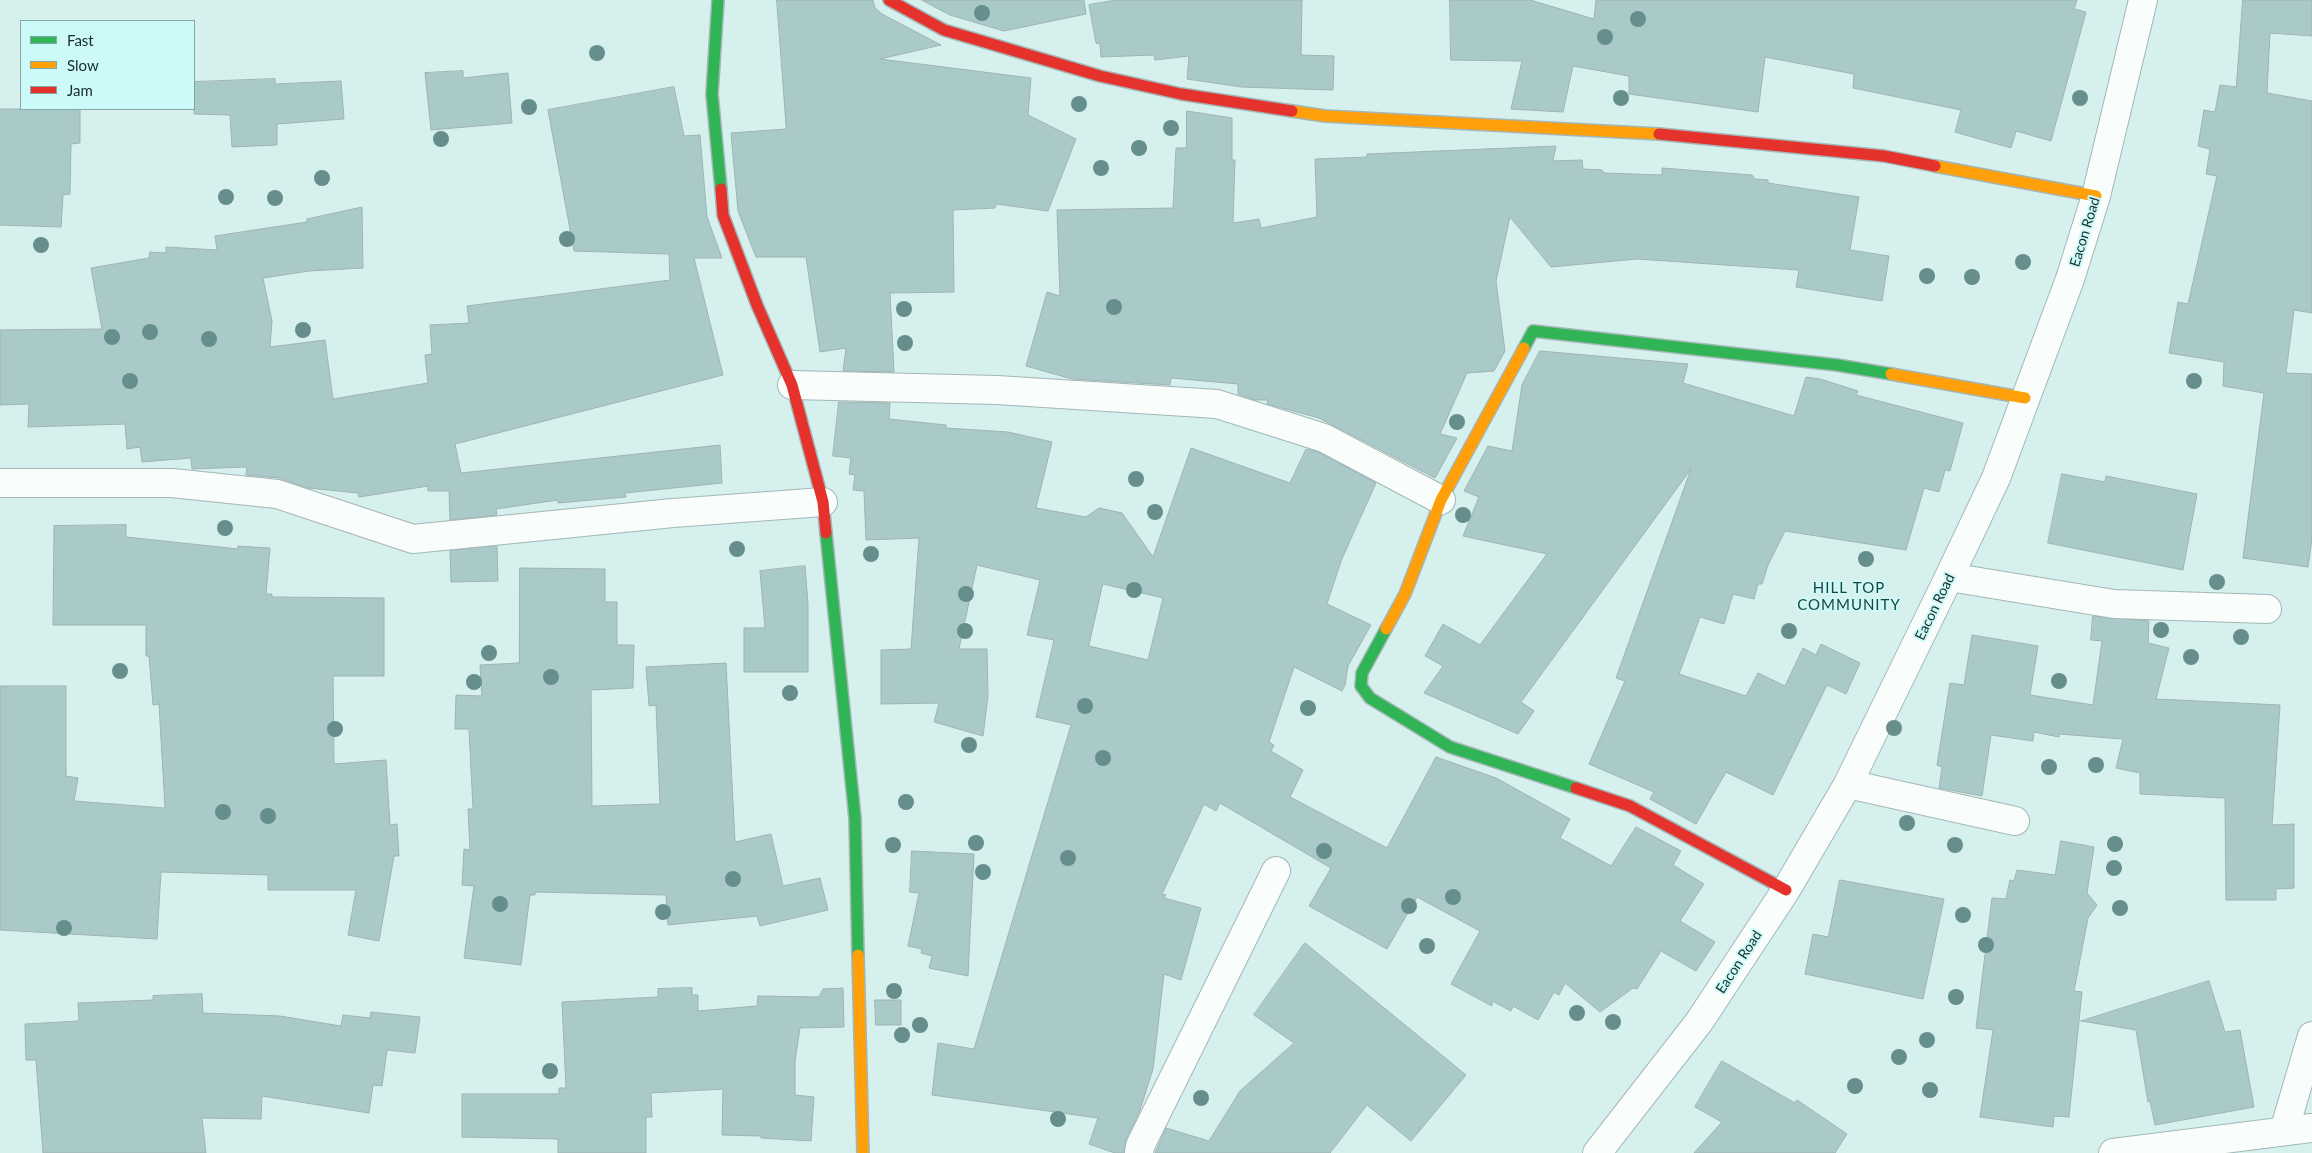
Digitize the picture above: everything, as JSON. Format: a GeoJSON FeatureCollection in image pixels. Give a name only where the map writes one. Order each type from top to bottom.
{"type":"FeatureCollection","features":[{"type":"Feature","properties":{"kind":"street"},"geometry":{"type":"LineString","coordinates":[[718,0],[712,94],[723,215],[756,305],[792,385],[822,502],[856,818],[863,1153]]}},
{"type":"Feature","properties":{"kind":"street"},"geometry":{"type":"LineString","coordinates":[[889,0],[944,30],[1100,76],[1181,94],[1325,116],[1538,126],[1684,136],[1884,156],[2096,196]]}},
{"type":"Feature","properties":{"kind":"street","name":"Eacon Road"},"geometry":{"type":"LineString","coordinates":[[1596,1153],[1699,1022],[1786,890],[1848,784],[1996,478],[2070,279],[2096,196],[2143,0]]}},
{"type":"Feature","properties":{"kind":"street"},"geometry":{"type":"LineString","coordinates":[[1786,890],[1630,806],[1450,747],[1370,698],[1360,686],[1362,673],[1405,594],[1441,500],[1533,331],[1837,365],[2026,398]]}},
{"type":"Feature","properties":{"kind":"street"},"geometry":{"type":"LineString","coordinates":[[792,385],[997,390],[1217,404],[1324,438],[1441,500]]}},
{"type":"Feature","properties":{"kind":"street"},"geometry":{"type":"LineString","coordinates":[[0,483],[172,483],[277,494],[413,539],[673,513],[822,502]]}},
{"type":"Feature","properties":{"kind":"street"},"geometry":{"type":"LineString","coordinates":[[1949,577],[2114,604],[2267,608]]}},
{"type":"Feature","properties":{"kind":"street"},"geometry":{"type":"LineString","coordinates":[[1848,784],[2015,821]]}},
{"type":"Feature","properties":{"kind":"street"},"geometry":{"type":"LineString","coordinates":[[1139,1153],[1140,1146],[1276,871]]}},
{"type":"Feature","properties":{"kind":"street"},"geometry":{"type":"LineString","coordinates":[[2284,1131],[2312,1036]]}},
{"type":"Feature","properties":{"kind":"street"},"geometry":{"type":"LineString","coordinates":[[2113,1153],[2312,1128]]}},
{"type":"Feature","properties":{"kind":"building"},"geometry":{"type":"Polygon","coordinates":[[[777,0],[873,0],[875,8],[882,14],[941,45],[880,59],[1031,78],[1028,115],[1076,139],[1048,211],[996,204],[995,208],[953,210],[954,292],[890,293],[894,372],[843,371],[846,348],[820,352],[806,257],[756,257],[738,211],[731,133],[786,129],[777,0]]]}},
{"type":"Feature","properties":{"kind":"building"},"geometry":{"type":"Polygon","coordinates":[[[922,0],[1084,0],[1086,14],[1004,31],[950,15],[922,0]]]}},
{"type":"Feature","properties":{"kind":"building"},"geometry":{"type":"Polygon","coordinates":[[[1117,0],[1302,0],[1301,55],[1334,56],[1333,90],[1241,87],[1187,79],[1189,56],[1155,60],[1154,55],[1101,57],[1100,44],[1096,43],[1089,5],[1117,0]]]}},
{"type":"Feature","properties":{"kind":"building"},"geometry":{"type":"Polygon","coordinates":[[[1450,0],[1530,0],[1594,19],[1596,0],[2077,0],[2074,9],[2086,12],[2051,141],[2016,131],[2011,148],[1955,132],[1961,110],[1853,88],[1854,74],[1765,57],[1758,112],[1629,94],[1629,76],[1573,66],[1563,112],[1511,109],[1522,61],[1451,60],[1450,0]]]}},
{"type":"Feature","properties":{"kind":"building"},"geometry":{"type":"Polygon","coordinates":[[[2243,0],[2312,0],[2312,36],[2270,33],[2267,93],[2312,101],[2312,313],[2294,310],[2286,373],[2312,374],[2312,539],[2308,567],[2243,558],[2264,393],[2223,386],[2224,362],[2169,353],[2178,302],[2188,304],[2217,176],[2206,174],[2210,149],[2198,146],[2204,110],[2215,112],[2220,85],[2236,87],[2243,0]]]}},
{"type":"Feature","properties":{"kind":"building"},"geometry":{"type":"Polygon","coordinates":[[[463,71],[463,78],[508,73],[512,123],[431,130],[425,73],[463,71]]]}},
{"type":"Feature","properties":{"kind":"building"},"geometry":{"type":"Polygon","coordinates":[[[275,79],[275,84],[341,81],[344,119],[277,124],[277,145],[232,147],[230,115],[194,114],[195,82],[275,79]]]}},
{"type":"Feature","properties":{"kind":"building"},"geometry":{"type":"Polygon","coordinates":[[[674,87],[684,136],[700,135],[707,217],[722,258],[694,258],[723,375],[455,444],[461,473],[720,445],[722,483],[625,493],[626,497],[558,503],[558,500],[496,509],[497,515],[450,520],[449,491],[428,491],[428,486],[359,497],[358,493],[308,488],[279,478],[246,475],[247,467],[192,469],[191,458],[142,462],[140,447],[127,449],[125,424],[28,427],[29,404],[0,405],[0,330],[102,329],[91,268],[149,258],[150,252],[166,253],[166,247],[217,250],[215,236],[307,222],[307,219],[362,207],[363,268],[309,271],[263,278],[272,321],[270,347],[325,340],[333,399],[428,383],[425,355],[432,354],[430,325],[469,323],[467,306],[670,280],[669,254],[574,251],[548,110],[674,87]]]}},
{"type":"Feature","properties":{"kind":"building"},"geometry":{"type":"Polygon","coordinates":[[[0,109],[80,110],[80,143],[71,144],[70,194],[63,195],[61,227],[0,225],[0,109]]]}},
{"type":"Feature","properties":{"kind":"building"},"geometry":{"type":"Polygon","coordinates":[[[1187,111],[1232,118],[1232,160],[1235,160],[1233,223],[1259,219],[1261,228],[1317,217],[1315,159],[1367,157],[1367,154],[1556,146],[1553,161],[1582,160],[1583,169],[1602,170],[1604,173],[1662,175],[1662,168],[1752,175],[1755,179],[1768,180],[1768,183],[1859,197],[1850,250],[1889,256],[1882,301],[1796,287],[1799,270],[1637,259],[1551,267],[1510,217],[1496,281],[1505,351],[1494,371],[1467,373],[1440,434],[1457,438],[1435,478],[1319,418],[1267,404],[1268,400],[1255,400],[1238,394],[1238,384],[1171,378],[1170,385],[1072,379],[1026,366],[1047,292],[1060,296],[1057,210],[1173,208],[1176,148],[1186,148],[1187,111]]]}},
{"type":"Feature","properties":{"kind":"building"},"geometry":{"type":"Polygon","coordinates":[[[1540,351],[1688,364],[1683,383],[1794,416],[1806,377],[1820,379],[1858,391],[1856,395],[1963,423],[1950,471],[1945,470],[1939,492],[1924,488],[1906,550],[1785,531],[1768,565],[1762,584],[1758,584],[1754,599],[1733,594],[1724,624],[1700,617],[1679,674],[1746,696],[1758,673],[1785,686],[1803,648],[1816,655],[1821,644],[1860,663],[1846,694],[1827,685],[1773,795],[1726,772],[1696,824],[1650,799],[1654,792],[1589,764],[1625,681],[1616,678],[1691,469],[1521,702],[1534,711],[1518,734],[1424,693],[1443,666],[1425,656],[1443,624],[1480,645],[1547,554],[1463,536],[1479,497],[1464,491],[1488,446],[1512,451],[1522,385],[1540,351]]]}},
{"type":"Feature","properties":{"kind":"building"},"geometry":{"type":"Polygon","coordinates":[[[839,402],[890,403],[889,419],[946,425],[946,428],[1008,432],[1052,442],[1036,508],[1086,517],[1099,508],[1122,513],[1153,557],[1191,448],[1290,483],[1306,449],[1318,452],[1376,483],[1341,561],[1327,604],[1371,625],[1348,666],[1345,685],[1342,691],[1294,667],[1269,742],[1274,745],[1271,751],[1303,770],[1290,797],[1387,848],[1436,757],[1496,778],[1570,819],[1560,838],[1611,866],[1636,827],[1681,851],[1673,865],[1704,884],[1680,921],[1715,942],[1696,971],[1661,951],[1637,989],[1633,988],[1600,1012],[1565,983],[1559,995],[1554,992],[1538,1020],[1513,1006],[1511,1011],[1492,1001],[1492,1006],[1451,984],[1480,931],[1417,897],[1387,949],[1309,906],[1331,868],[1220,803],[1216,811],[1204,804],[1162,894],[1166,895],[1164,898],[1201,908],[1181,980],[1164,974],[1153,1069],[1139,1113],[1126,1139],[1124,1153],[1115,1153],[1089,1144],[1098,1118],[932,1095],[938,1043],[974,1049],[1071,725],[1036,717],[1054,640],[1027,635],[1040,580],[977,565],[959,649],[987,649],[988,696],[983,736],[934,722],[939,703],[881,704],[881,650],[911,649],[919,538],[866,540],[864,491],[853,490],[855,475],[849,474],[851,458],[833,456],[839,402]],[[1103,584],[1089,646],[1148,660],[1163,598],[1103,584]]]}},
{"type":"Feature","properties":{"kind":"building"},"geometry":{"type":"Polygon","coordinates":[[[2062,474],[2105,482],[2106,476],[2197,494],[2183,570],[2048,543],[2062,474]]]}},
{"type":"Feature","properties":{"kind":"building"},"geometry":{"type":"Polygon","coordinates":[[[126,525],[126,537],[238,549],[238,546],[270,548],[266,594],[272,594],[272,597],[384,598],[384,676],[333,676],[334,764],[386,760],[390,825],[397,824],[399,856],[394,856],[379,941],[348,935],[356,890],[268,890],[268,875],[161,872],[157,939],[0,930],[0,686],[66,686],[66,776],[78,778],[74,801],[165,808],[159,704],[153,705],[149,656],[146,656],[146,625],[53,625],[54,526],[126,525]]]}},
{"type":"Feature","properties":{"kind":"building"},"geometry":{"type":"Polygon","coordinates":[[[497,546],[498,581],[451,582],[450,551],[497,546]]]}},
{"type":"Feature","properties":{"kind":"building"},"geometry":{"type":"Polygon","coordinates":[[[805,566],[808,604],[808,672],[744,672],[744,628],[765,628],[760,571],[805,566]]]}},
{"type":"Feature","properties":{"kind":"building"},"geometry":{"type":"Polygon","coordinates":[[[520,568],[605,569],[605,602],[617,602],[617,645],[634,645],[633,688],[591,690],[592,806],[660,804],[656,705],[649,706],[646,667],[726,663],[735,842],[771,834],[783,886],[820,878],[828,910],[760,926],[757,916],[668,925],[666,895],[535,892],[535,895],[530,895],[521,965],[464,958],[474,886],[462,885],[464,849],[470,850],[468,809],[473,809],[469,729],[455,729],[456,695],[482,696],[480,665],[519,663],[520,568]]]}},
{"type":"Feature","properties":{"kind":"building"},"geometry":{"type":"Polygon","coordinates":[[[2093,616],[2149,621],[2148,643],[2169,648],[2156,699],[2280,705],[2272,825],[2294,824],[2294,888],[2276,889],[2276,900],[2226,900],[2225,798],[2140,794],[2140,773],[2116,768],[2123,739],[2059,734],[2059,737],[2034,732],[2033,741],[1991,735],[1982,796],[1939,788],[1942,767],[1937,765],[1950,683],[1964,685],[1972,635],[2038,646],[2030,695],[2093,705],[2102,641],[2091,640],[2093,616]]]}},
{"type":"Feature","properties":{"kind":"building"},"geometry":{"type":"Polygon","coordinates":[[[2061,841],[2094,847],[2087,893],[2097,905],[2088,918],[2074,991],[2082,992],[2069,1117],[2054,1116],[2053,1127],[1980,1117],[1993,1030],[1976,1028],[1992,898],[2006,899],[2010,880],[2014,881],[2017,870],[2055,875],[2061,841]]]}},
{"type":"Feature","properties":{"kind":"building"},"geometry":{"type":"Polygon","coordinates":[[[912,851],[974,854],[968,976],[929,968],[932,956],[921,953],[922,949],[908,946],[919,893],[910,892],[912,851]]]}},
{"type":"Feature","properties":{"kind":"building"},"geometry":{"type":"Polygon","coordinates":[[[1840,880],[1944,899],[1923,999],[1805,974],[1813,934],[1828,937],[1840,880]]]}},
{"type":"Feature","properties":{"kind":"building"},"geometry":{"type":"Polygon","coordinates":[[[1305,943],[1466,1075],[1411,1141],[1367,1105],[1330,1153],[1155,1153],[1166,1128],[1209,1141],[1240,1091],[1294,1043],[1254,1015],[1305,943]]]}},
{"type":"Feature","properties":{"kind":"building"},"geometry":{"type":"Polygon","coordinates":[[[2209,981],[2225,1032],[2240,1030],[2254,1107],[2155,1125],[2150,1101],[2148,1102],[2136,1030],[2081,1021],[2209,981]]]}},
{"type":"Feature","properties":{"kind":"building"},"geometry":{"type":"Polygon","coordinates":[[[692,988],[692,995],[698,995],[698,1011],[757,1006],[758,996],[819,997],[823,989],[843,988],[844,1027],[800,1028],[795,1061],[795,1095],[814,1097],[811,1141],[761,1138],[761,1136],[722,1135],[723,1089],[651,1093],[652,1117],[646,1117],[646,1153],[558,1153],[558,1139],[462,1137],[462,1094],[559,1094],[559,1088],[566,1088],[562,1002],[658,997],[658,989],[692,988]]]}},
{"type":"Feature","properties":{"kind":"building"},"geometry":{"type":"Polygon","coordinates":[[[202,994],[203,1013],[280,1016],[341,1026],[343,1015],[370,1018],[371,1012],[420,1017],[415,1053],[387,1050],[382,1086],[373,1085],[369,1113],[262,1096],[261,1119],[202,1118],[206,1153],[43,1153],[36,1060],[26,1060],[25,1024],[79,1021],[78,1003],[153,1000],[153,996],[202,994]]]}},
{"type":"Feature","properties":{"kind":"building"},"geometry":{"type":"Polygon","coordinates":[[[875,1000],[901,1000],[901,1025],[876,1025],[875,1000]]]}},
{"type":"Feature","properties":{"kind":"building"},"geometry":{"type":"Polygon","coordinates":[[[1722,1061],[1795,1103],[1797,1100],[1847,1134],[1835,1153],[1694,1153],[1722,1122],[1695,1107],[1722,1061]]]}},
{"type":"Feature","properties":{"kind":"traffic: fast"},"geometry":{"type":"LineString","coordinates":[[718,0],[712,94],[721,189]]}},
{"type":"Feature","properties":{"kind":"traffic: fast"},"geometry":{"type":"LineString","coordinates":[[1524,348],[1533,331],[1837,365],[1891,374]]}},
{"type":"Feature","properties":{"kind":"traffic: fast"},"geometry":{"type":"LineString","coordinates":[[826,533],[855,818],[858,955]]}},
{"type":"Feature","properties":{"kind":"traffic: fast"},"geometry":{"type":"LineString","coordinates":[[1386,629],[1362,673],[1361,686],[1370,698],[1450,747],[1576,788]]}},
{"type":"Feature","properties":{"kind":"traffic: slow"},"geometry":{"type":"LineString","coordinates":[[1292,111],[1325,116],[1659,134]]}},
{"type":"Feature","properties":{"kind":"traffic: slow"},"geometry":{"type":"LineString","coordinates":[[1935,166],[2096,196]]}},
{"type":"Feature","properties":{"kind":"traffic: slow"},"geometry":{"type":"LineString","coordinates":[[1386,629],[1405,594],[1441,500],[1524,348]]}},
{"type":"Feature","properties":{"kind":"traffic: slow"},"geometry":{"type":"LineString","coordinates":[[1891,374],[2025,398]]}},
{"type":"Feature","properties":{"kind":"traffic: slow"},"geometry":{"type":"LineString","coordinates":[[858,955],[863,1153]]}},
{"type":"Feature","properties":{"kind":"traffic: jam"},"geometry":{"type":"LineString","coordinates":[[889,0],[944,30],[1100,76],[1181,94],[1292,111]]}},
{"type":"Feature","properties":{"kind":"traffic: jam"},"geometry":{"type":"LineString","coordinates":[[1659,134],[1884,156],[1935,166]]}},
{"type":"Feature","properties":{"kind":"traffic: jam"},"geometry":{"type":"LineString","coordinates":[[721,189],[723,215],[757,305],[792,385],[823,502],[826,533]]}},
{"type":"Feature","properties":{"kind":"traffic: jam"},"geometry":{"type":"LineString","coordinates":[[1576,788],[1630,806],[1786,890]]}},
{"type":"Feature","properties":{"kind":"district","name":"HILL TOP COMMUNITY"},"geometry":{"type":"Point","coordinates":[1849,596]}}]}
